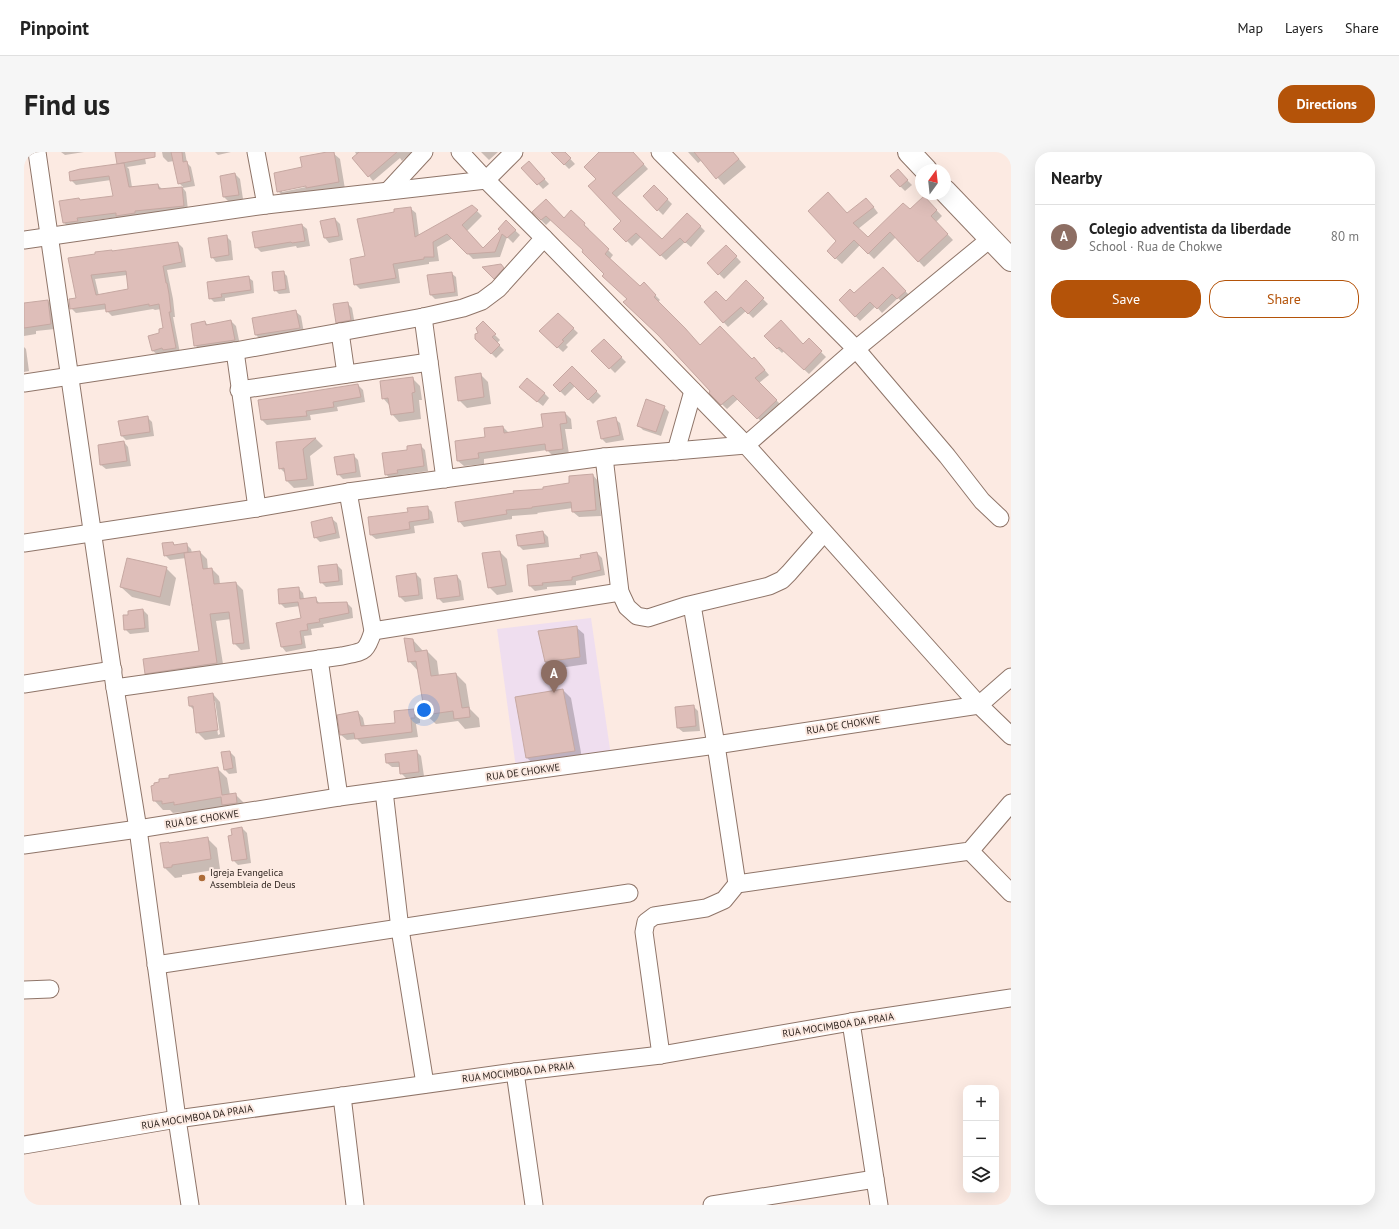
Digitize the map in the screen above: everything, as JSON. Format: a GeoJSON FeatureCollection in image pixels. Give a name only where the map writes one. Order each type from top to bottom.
{"type":"FeatureCollection","features":[{"type":"Feature","properties":{"kind":"main road"},"geometry":{"type":"LineString","coordinates":[[909,152],[920,164]]}},
{"type":"Feature","properties":{"kind":"main road"},"geometry":{"type":"LineString","coordinates":[[951,197],[1011,260]]}},
{"type":"Feature","properties":{"kind":"street"},"geometry":{"type":"LineString","coordinates":[[37,152],[115,688],[138,829],[190,1205]]}},
{"type":"Feature","properties":{"kind":"street"},"geometry":{"type":"LineString","coordinates":[[256,152],[266,205]]}},
{"type":"Feature","properties":{"kind":"street"},"geometry":{"type":"LineString","coordinates":[[388,192],[424,152]]}},
{"type":"Feature","properties":{"kind":"street"},"geometry":{"type":"LineString","coordinates":[[460,152],[746,446],[979,704],[1011,736]]}},
{"type":"Feature","properties":{"kind":"street"},"geometry":{"type":"LineString","coordinates":[[24,240],[266,205],[486,180],[514,152]]}},
{"type":"Feature","properties":{"kind":"street"},"geometry":{"type":"LineString","coordinates":[[660,152],[856,349],[947,456],[982,501],[1000,518]]}},
{"type":"Feature","properties":{"kind":"street"},"geometry":{"type":"LineString","coordinates":[[24,383],[235,351],[423,317],[463,308],[482,301],[498,289],[544,238]]}},
{"type":"Feature","properties":{"kind":"street"},"geometry":{"type":"LineString","coordinates":[[24,543],[257,508],[348,492],[604,457],[746,446],[856,349],[990,239]]}},
{"type":"Feature","properties":{"kind":"street"},"geometry":{"type":"LineString","coordinates":[[423,317],[445,479]]}},
{"type":"Feature","properties":{"kind":"street"},"geometry":{"type":"LineString","coordinates":[[340,332],[346,374]]}},
{"type":"Feature","properties":{"kind":"street"},"geometry":{"type":"LineString","coordinates":[[235,351],[239,390],[257,508]]}},
{"type":"Feature","properties":{"kind":"street"},"geometry":{"type":"LineString","coordinates":[[239,390],[429,362]]}},
{"type":"Feature","properties":{"kind":"street"},"geometry":{"type":"LineString","coordinates":[[676,451],[693,391]]}},
{"type":"Feature","properties":{"kind":"street"},"geometry":{"type":"LineString","coordinates":[[604,457],[620,592],[627,607],[637,616],[648,618],[692,604],[735,595],[777,583],[794,568],[824,533]]}},
{"type":"Feature","properties":{"kind":"street"},"geometry":{"type":"LineString","coordinates":[[115,688],[319,659],[362,651],[367,648],[373,631],[348,492]]}},
{"type":"Feature","properties":{"kind":"street"},"geometry":{"type":"LineString","coordinates":[[373,631],[620,592]]}},
{"type":"Feature","properties":{"kind":"street"},"geometry":{"type":"LineString","coordinates":[[692,604],[738,884]]}},
{"type":"Feature","properties":{"kind":"street"},"geometry":{"type":"LineString","coordinates":[[319,659],[339,797]]}},
{"type":"Feature","properties":{"kind":"street"},"geometry":{"type":"LineString","coordinates":[[24,684],[113,670]]}},
{"type":"Feature","properties":{"kind":"street"},"geometry":{"type":"LineString","coordinates":[[979,704],[1011,677]]}},
{"type":"Feature","properties":{"kind":"street","name":"RUA DE CHOKWE"},"geometry":{"type":"LineString","coordinates":[[24,845],[138,829],[339,797],[716,745],[979,704]]}},
{"type":"Feature","properties":{"kind":"street"},"geometry":{"type":"LineString","coordinates":[[384,791],[400,929],[425,1084]]}},
{"type":"Feature","properties":{"kind":"street"},"geometry":{"type":"LineString","coordinates":[[661,1055],[644,932],[646,922],[654,916],[706,908],[724,900],[738,884],[970,851],[1011,804]]}},
{"type":"Feature","properties":{"kind":"street"},"geometry":{"type":"LineString","coordinates":[[970,851],[1011,893]]}},
{"type":"Feature","properties":{"kind":"street"},"geometry":{"type":"LineString","coordinates":[[156,965],[629,893]]}},
{"type":"Feature","properties":{"kind":"street"},"geometry":{"type":"LineString","coordinates":[[24,990],[50,989]]}},
{"type":"Feature","properties":{"kind":"street","name":"RUA MOCIMBOA DA PRAIA"},"geometry":{"type":"LineString","coordinates":[[24,1145],[177,1119],[515,1072],[661,1055],[851,1022],[1011,998]]}},
{"type":"Feature","properties":{"kind":"street"},"geometry":{"type":"LineString","coordinates":[[851,1022],[879,1205]]}},
{"type":"Feature","properties":{"kind":"street"},"geometry":{"type":"LineString","coordinates":[[515,1072],[534,1205]]}},
{"type":"Feature","properties":{"kind":"street"},"geometry":{"type":"LineString","coordinates":[[342,1096],[355,1205]]}},
{"type":"Feature","properties":{"kind":"street"},"geometry":{"type":"LineString","coordinates":[[712,1205],[875,1179]]}},
{"type":"Feature","properties":{"kind":"shaded area"},"geometry":{"type":"Polygon","coordinates":[[[591,618],[611,756],[516,768],[497,629],[591,618]]]}},
{"type":"Feature","properties":{"kind":"building"},"geometry":{"type":"Polygon","coordinates":[[[115,152],[155,152],[155,157],[117,164],[115,152]]]}},
{"type":"Feature","properties":{"kind":"building"},"geometry":{"type":"Polygon","coordinates":[[[171,152],[182,152],[183,162],[187,161],[191,181],[178,184],[171,152]]]}},
{"type":"Feature","properties":{"kind":"building"},"geometry":{"type":"Polygon","coordinates":[[[334,152],[339,182],[306,188],[306,186],[277,192],[274,173],[302,167],[300,157],[334,152]]]}},
{"type":"Feature","properties":{"kind":"building"},"geometry":{"type":"Polygon","coordinates":[[[359,152],[397,152],[368,177],[352,158],[359,152]]]}},
{"type":"Feature","properties":{"kind":"building"},"geometry":{"type":"Polygon","coordinates":[[[551,152],[565,152],[571,158],[564,165],[551,152]]]}},
{"type":"Feature","properties":{"kind":"building"},"geometry":{"type":"Polygon","coordinates":[[[599,152],[633,152],[644,164],[612,193],[662,239],[687,213],[701,226],[685,243],[680,238],[660,256],[636,233],[626,242],[613,229],[621,221],[588,186],[596,179],[584,167],[599,152]]]}},
{"type":"Feature","properties":{"kind":"building"},"geometry":{"type":"Polygon","coordinates":[[[694,152],[733,152],[739,159],[716,179],[694,152]]]}},
{"type":"Feature","properties":{"kind":"building"},"geometry":{"type":"Polygon","coordinates":[[[529,161],[545,179],[537,185],[521,168],[529,161]]]}},
{"type":"Feature","properties":{"kind":"building"},"geometry":{"type":"Polygon","coordinates":[[[124,163],[129,187],[158,184],[159,189],[182,187],[184,206],[135,211],[135,213],[116,216],[116,213],[77,218],[78,221],[63,223],[59,201],[113,196],[109,176],[70,181],[69,172],[124,163]]]}},
{"type":"Feature","properties":{"kind":"building"},"geometry":{"type":"Polygon","coordinates":[[[898,169],[908,180],[900,187],[890,176],[898,169]]]}},
{"type":"Feature","properties":{"kind":"building"},"geometry":{"type":"Polygon","coordinates":[[[235,173],[239,195],[223,197],[220,176],[235,173]]]}},
{"type":"Feature","properties":{"kind":"building"},"geometry":{"type":"Polygon","coordinates":[[[654,185],[668,199],[657,211],[643,196],[654,185]]]}},
{"type":"Feature","properties":{"kind":"building"},"geometry":{"type":"Polygon","coordinates":[[[828,192],[847,213],[866,198],[874,207],[853,223],[868,237],[903,203],[910,209],[920,200],[928,200],[937,210],[931,216],[948,234],[918,262],[890,232],[868,254],[854,240],[835,259],[827,251],[836,241],[808,211],[828,192]]]}},
{"type":"Feature","properties":{"kind":"building"},"geometry":{"type":"Polygon","coordinates":[[[546,199],[564,218],[571,210],[585,223],[584,225],[609,249],[605,254],[640,286],[644,282],[656,295],[654,297],[700,345],[720,326],[752,359],[754,357],[765,370],[755,378],[777,400],[757,419],[733,395],[721,405],[658,335],[623,302],[627,299],[602,276],[604,274],[582,252],[583,250],[546,216],[541,220],[532,212],[546,199]]]}},
{"type":"Feature","properties":{"kind":"building"},"geometry":{"type":"Polygon","coordinates":[[[472,205],[478,210],[462,225],[483,248],[500,231],[498,229],[506,220],[516,230],[507,238],[502,234],[495,252],[467,254],[447,234],[433,242],[434,257],[424,257],[424,259],[393,264],[396,278],[354,285],[350,259],[365,256],[357,219],[394,212],[394,209],[411,207],[415,237],[472,205]]]}},
{"type":"Feature","properties":{"kind":"building"},"geometry":{"type":"Polygon","coordinates":[[[335,218],[339,236],[324,238],[320,221],[335,218]]]}},
{"type":"Feature","properties":{"kind":"building"},"geometry":{"type":"Polygon","coordinates":[[[302,224],[305,241],[255,248],[252,232],[302,224]]]}},
{"type":"Feature","properties":{"kind":"building"},"geometry":{"type":"Polygon","coordinates":[[[227,235],[229,255],[211,258],[208,238],[227,235]]]}},
{"type":"Feature","properties":{"kind":"building"},"geometry":{"type":"Polygon","coordinates":[[[178,242],[182,262],[163,266],[169,294],[171,312],[169,312],[176,348],[163,350],[162,348],[152,351],[148,336],[159,333],[159,329],[163,328],[159,304],[149,306],[149,304],[106,312],[105,304],[70,309],[69,299],[76,298],[68,258],[95,254],[95,252],[178,242]],[[126,271],[91,275],[96,295],[128,289],[126,271]]]}},
{"type":"Feature","properties":{"kind":"building"},"geometry":{"type":"Polygon","coordinates":[[[726,245],[737,256],[718,275],[707,263],[726,245]]]}},
{"type":"Feature","properties":{"kind":"building"},"geometry":{"type":"Polygon","coordinates":[[[501,264],[504,268],[494,279],[482,267],[501,264]]]}},
{"type":"Feature","properties":{"kind":"building"},"geometry":{"type":"Polygon","coordinates":[[[883,267],[906,291],[897,299],[892,294],[877,309],[870,302],[855,317],[839,300],[850,289],[854,293],[883,267]]]}},
{"type":"Feature","properties":{"kind":"building"},"geometry":{"type":"Polygon","coordinates":[[[284,271],[286,289],[274,291],[272,272],[284,271]]]}},
{"type":"Feature","properties":{"kind":"building"},"geometry":{"type":"Polygon","coordinates":[[[452,272],[455,292],[430,295],[427,275],[452,272]]]}},
{"type":"Feature","properties":{"kind":"building"},"geometry":{"type":"Polygon","coordinates":[[[249,276],[251,290],[221,294],[222,297],[209,299],[207,282],[249,276]]]}},
{"type":"Feature","properties":{"kind":"building"},"geometry":{"type":"Polygon","coordinates":[[[746,280],[764,298],[748,314],[741,307],[723,323],[704,302],[716,291],[726,301],[746,280]]]}},
{"type":"Feature","properties":{"kind":"building"},"geometry":{"type":"Polygon","coordinates":[[[48,300],[51,324],[24,328],[24,303],[48,300]]]}},
{"type":"Feature","properties":{"kind":"building"},"geometry":{"type":"Polygon","coordinates":[[[348,302],[351,320],[336,323],[333,304],[348,302]]]}},
{"type":"Feature","properties":{"kind":"building"},"geometry":{"type":"Polygon","coordinates":[[[296,310],[300,328],[255,335],[252,318],[296,310]]]}},
{"type":"Feature","properties":{"kind":"building"},"geometry":{"type":"Polygon","coordinates":[[[558,313],[574,328],[562,340],[564,341],[557,348],[539,331],[558,313]]]}},
{"type":"Feature","properties":{"kind":"building"},"geometry":{"type":"Polygon","coordinates":[[[231,320],[235,340],[194,346],[191,324],[205,321],[206,325],[231,320]]]}},
{"type":"Feature","properties":{"kind":"building"},"geometry":{"type":"Polygon","coordinates":[[[781,320],[803,344],[809,338],[822,351],[804,370],[779,347],[777,349],[764,336],[781,320]]]}},
{"type":"Feature","properties":{"kind":"building"},"geometry":{"type":"Polygon","coordinates":[[[483,321],[496,334],[492,337],[500,345],[491,354],[475,339],[475,334],[478,333],[476,328],[483,321]]]}},
{"type":"Feature","properties":{"kind":"building"},"geometry":{"type":"Polygon","coordinates":[[[604,339],[622,357],[609,369],[591,351],[604,339]]]}},
{"type":"Feature","properties":{"kind":"building"},"geometry":{"type":"Polygon","coordinates":[[[572,366],[597,391],[588,400],[570,382],[560,392],[553,385],[572,366]]]}},
{"type":"Feature","properties":{"kind":"building"},"geometry":{"type":"Polygon","coordinates":[[[481,373],[484,397],[458,401],[455,377],[481,373]]]}},
{"type":"Feature","properties":{"kind":"building"},"geometry":{"type":"Polygon","coordinates":[[[413,377],[415,392],[412,393],[414,412],[391,415],[388,398],[382,399],[380,381],[413,377]]]}},
{"type":"Feature","properties":{"kind":"building"},"geometry":{"type":"Polygon","coordinates":[[[527,378],[545,393],[537,402],[519,387],[527,378]]]}},
{"type":"Feature","properties":{"kind":"building"},"geometry":{"type":"Polygon","coordinates":[[[358,384],[361,397],[333,402],[334,407],[306,411],[307,416],[261,420],[258,400],[358,384]]]}},
{"type":"Feature","properties":{"kind":"building"},"geometry":{"type":"Polygon","coordinates":[[[646,399],[665,406],[656,432],[637,426],[646,399]]]}},
{"type":"Feature","properties":{"kind":"building"},"geometry":{"type":"Polygon","coordinates":[[[565,412],[567,423],[560,424],[563,449],[546,451],[545,444],[478,453],[479,458],[457,461],[455,441],[485,437],[484,428],[503,426],[504,433],[543,427],[541,414],[565,412]]]}},
{"type":"Feature","properties":{"kind":"building"},"geometry":{"type":"Polygon","coordinates":[[[148,416],[150,432],[121,436],[118,421],[148,416]]]}},
{"type":"Feature","properties":{"kind":"building"},"geometry":{"type":"Polygon","coordinates":[[[616,417],[620,435],[601,439],[597,421],[616,417]]]}},
{"type":"Feature","properties":{"kind":"building"},"geometry":{"type":"Polygon","coordinates":[[[316,438],[303,449],[307,479],[286,481],[284,468],[279,469],[276,442],[316,438]]]}},
{"type":"Feature","properties":{"kind":"building"},"geometry":{"type":"Polygon","coordinates":[[[124,441],[127,461],[100,465],[98,445],[124,441]]]}},
{"type":"Feature","properties":{"kind":"building"},"geometry":{"type":"Polygon","coordinates":[[[421,444],[424,466],[397,470],[398,473],[385,475],[382,453],[407,450],[407,446],[421,444]]]}},
{"type":"Feature","properties":{"kind":"building"},"geometry":{"type":"Polygon","coordinates":[[[354,454],[356,472],[337,475],[334,457],[354,454]]]}},
{"type":"Feature","properties":{"kind":"building"},"geometry":{"type":"Polygon","coordinates":[[[593,474],[596,510],[572,512],[571,502],[506,510],[507,514],[458,522],[455,502],[514,493],[513,491],[543,489],[543,487],[569,483],[569,476],[593,474]]]}},
{"type":"Feature","properties":{"kind":"building"},"geometry":{"type":"Polygon","coordinates":[[[428,506],[429,519],[409,522],[410,529],[370,535],[368,517],[408,512],[407,508],[428,506]]]}},
{"type":"Feature","properties":{"kind":"building"},"geometry":{"type":"Polygon","coordinates":[[[332,517],[336,533],[314,538],[311,522],[332,517]]]}},
{"type":"Feature","properties":{"kind":"building"},"geometry":{"type":"Polygon","coordinates":[[[543,531],[545,543],[518,546],[516,535],[543,531]]]}},
{"type":"Feature","properties":{"kind":"building"},"geometry":{"type":"Polygon","coordinates":[[[173,542],[174,545],[187,543],[188,552],[164,556],[162,543],[173,542]]]}},
{"type":"Feature","properties":{"kind":"building"},"geometry":{"type":"Polygon","coordinates":[[[200,551],[203,569],[212,568],[214,584],[236,582],[244,643],[233,644],[229,612],[210,614],[217,663],[145,674],[143,659],[199,651],[184,553],[200,551]]]}},
{"type":"Feature","properties":{"kind":"building"},"geometry":{"type":"Polygon","coordinates":[[[500,551],[506,585],[488,588],[482,553],[500,551]]]}},
{"type":"Feature","properties":{"kind":"building"},"geometry":{"type":"Polygon","coordinates":[[[597,552],[601,570],[572,577],[572,580],[529,586],[527,565],[581,558],[580,555],[597,552]]]}},
{"type":"Feature","properties":{"kind":"building"},"geometry":{"type":"Polygon","coordinates":[[[127,558],[167,567],[160,597],[120,587],[127,558]]]}},
{"type":"Feature","properties":{"kind":"building"},"geometry":{"type":"Polygon","coordinates":[[[337,564],[339,581],[320,583],[318,566],[337,564]]]}},
{"type":"Feature","properties":{"kind":"building"},"geometry":{"type":"Polygon","coordinates":[[[416,573],[419,595],[399,597],[396,576],[416,573]]]}},
{"type":"Feature","properties":{"kind":"building"},"geometry":{"type":"Polygon","coordinates":[[[457,575],[460,596],[437,599],[434,578],[457,575]]]}},
{"type":"Feature","properties":{"kind":"building"},"geometry":{"type":"Polygon","coordinates":[[[299,587],[300,599],[316,597],[317,603],[347,602],[349,613],[319,619],[320,622],[307,624],[308,630],[300,631],[302,644],[281,647],[276,623],[301,618],[298,602],[279,604],[278,589],[299,587]]]}},
{"type":"Feature","properties":{"kind":"building"},"geometry":{"type":"Polygon","coordinates":[[[143,609],[145,628],[124,630],[123,615],[128,615],[128,611],[143,609]]]}},
{"type":"Feature","properties":{"kind":"building"},"geometry":{"type":"Polygon","coordinates":[[[577,626],[580,657],[545,662],[538,631],[577,626]]]}},
{"type":"Feature","properties":{"kind":"building"},"geometry":{"type":"Polygon","coordinates":[[[404,638],[413,639],[415,652],[427,650],[431,676],[456,673],[462,708],[469,707],[470,717],[454,719],[453,711],[425,715],[416,661],[408,662],[404,638]]]}},
{"type":"Feature","properties":{"kind":"building"},"geometry":{"type":"Polygon","coordinates":[[[563,689],[575,751],[526,758],[515,697],[563,689]]]}},
{"type":"Feature","properties":{"kind":"building"},"geometry":{"type":"Polygon","coordinates":[[[213,693],[218,730],[196,733],[193,706],[189,706],[188,697],[213,693]]]}},
{"type":"Feature","properties":{"kind":"building"},"geometry":{"type":"Polygon","coordinates":[[[694,705],[696,726],[677,728],[675,707],[694,705]]]}},
{"type":"Feature","properties":{"kind":"building"},"geometry":{"type":"Polygon","coordinates":[[[414,709],[415,718],[411,718],[412,732],[355,739],[354,733],[340,735],[337,715],[358,711],[361,726],[395,723],[394,711],[414,709]]]}},
{"type":"Feature","properties":{"kind":"building"},"geometry":{"type":"Polygon","coordinates":[[[417,750],[419,772],[400,774],[399,762],[386,763],[385,754],[417,750]]]}},
{"type":"Feature","properties":{"kind":"building"},"geometry":{"type":"Polygon","coordinates":[[[230,751],[233,768],[224,770],[221,752],[230,751]]]}},
{"type":"Feature","properties":{"kind":"building"},"geometry":{"type":"Polygon","coordinates":[[[218,767],[222,795],[236,793],[237,803],[222,805],[221,797],[174,805],[174,802],[162,804],[162,801],[153,801],[151,786],[154,785],[154,783],[159,782],[159,779],[169,778],[169,775],[218,767]]]}},
{"type":"Feature","properties":{"kind":"building"},"geometry":{"type":"Polygon","coordinates":[[[242,827],[247,859],[232,861],[228,836],[232,835],[231,829],[242,827]]]}},
{"type":"Feature","properties":{"kind":"building"},"geometry":{"type":"Polygon","coordinates":[[[208,837],[211,859],[172,865],[172,867],[164,868],[160,843],[208,837]]]}},
{"type":"Feature","properties":{"kind":"place","name":"Colegio adventista da liberdade"},"geometry":{"type":"Point","coordinates":[554,693]}},
{"type":"Feature","properties":{"kind":"place","name":"Igreja Evangelica Assembleia de Deus"},"geometry":{"type":"Point","coordinates":[202,878]}}]}
